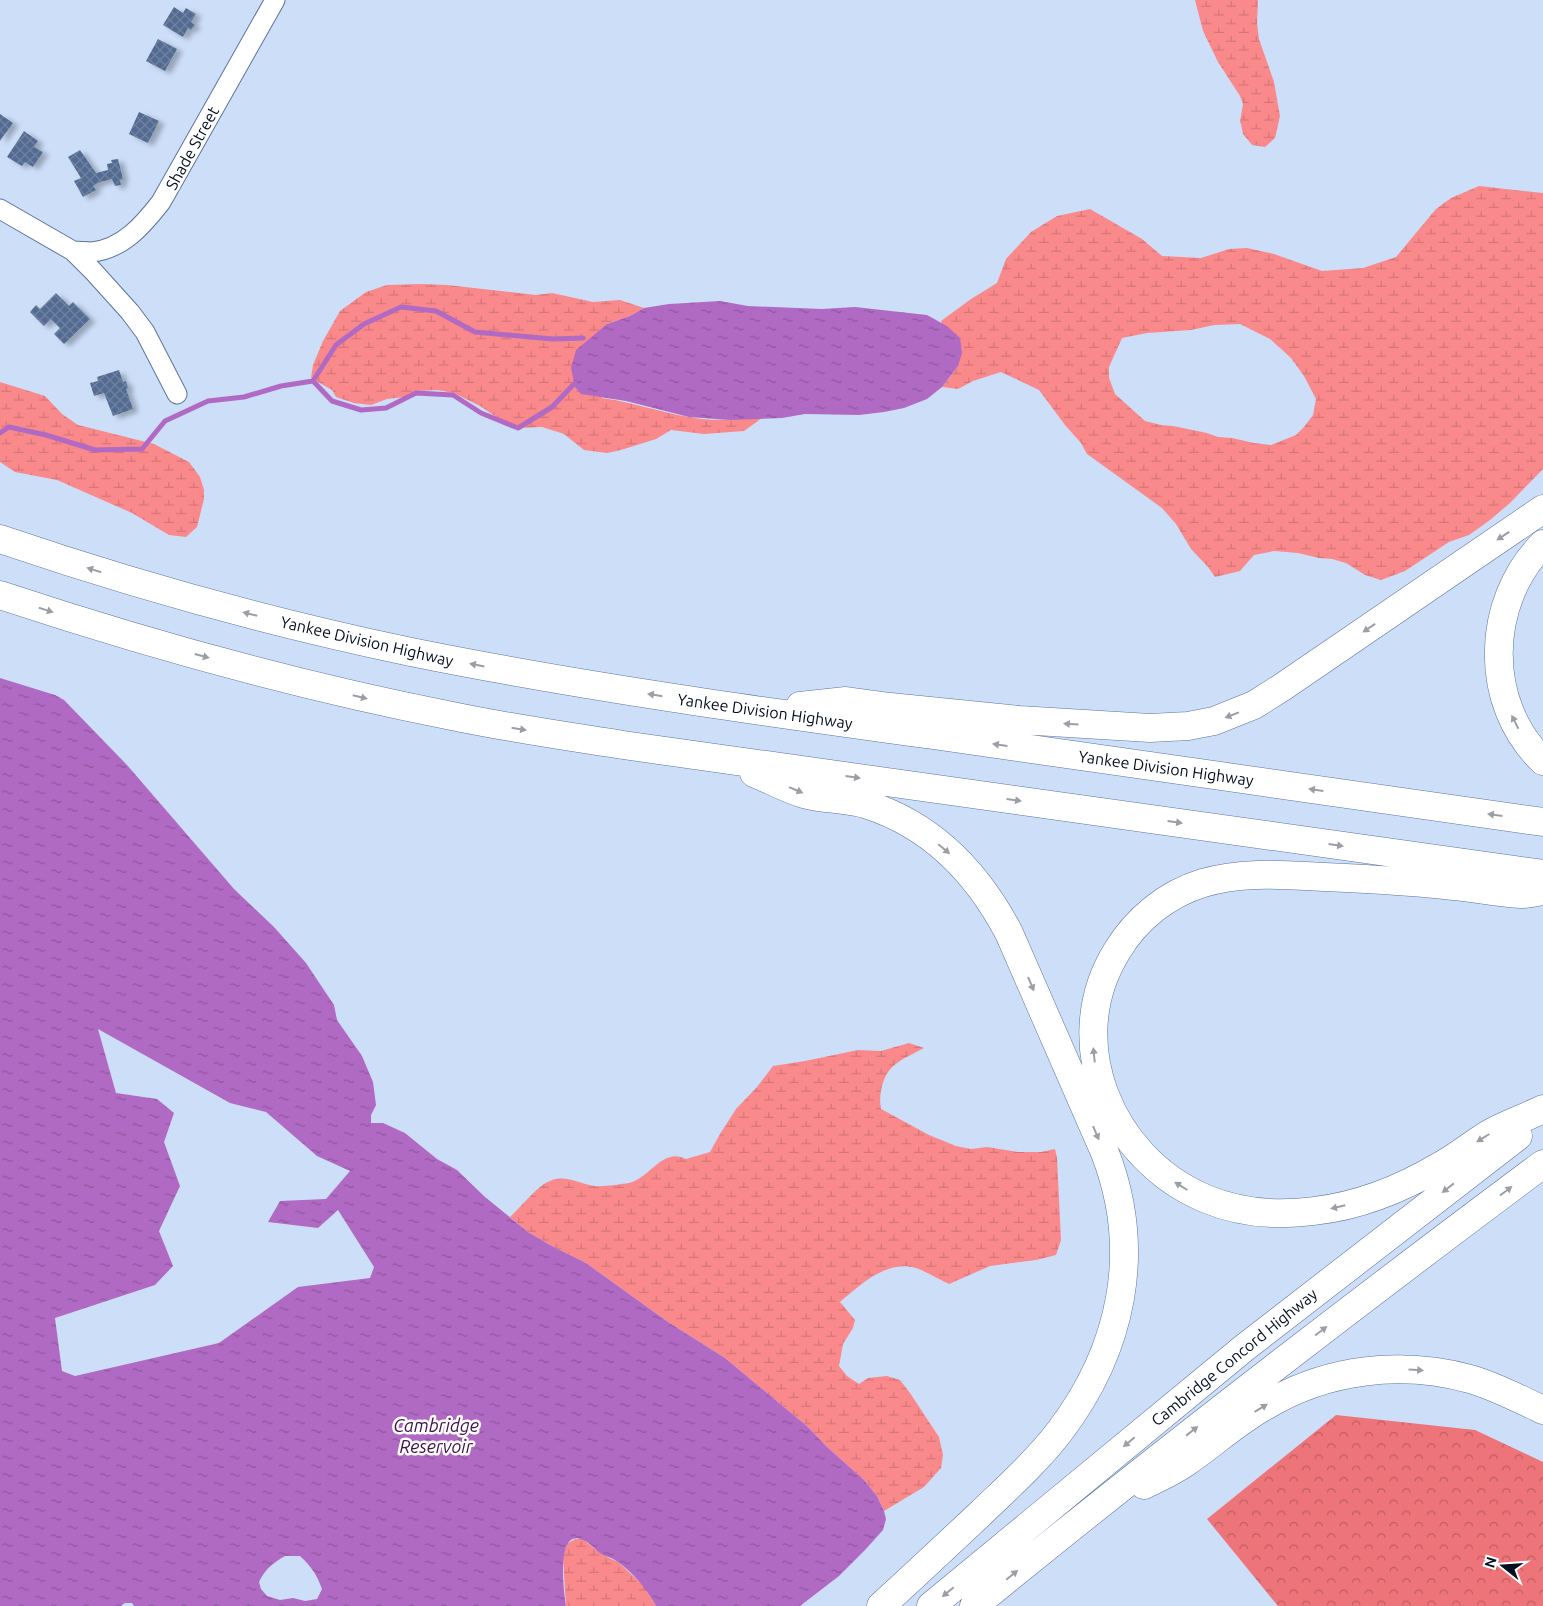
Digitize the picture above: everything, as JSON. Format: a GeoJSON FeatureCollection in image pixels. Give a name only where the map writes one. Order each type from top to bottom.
{"type":"FeatureCollection","features":[{"type":"Feature","properties":{"kind":"highway"},"geometry":{"type":"LineString","coordinates":[[755,710],[846,701],[965,715],[1114,726],[1170,727],[1214,721],[1254,705],[1281,688],[1543,509]]}},
{"type":"Feature","properties":{"kind":"highway","name":"Yankee Division Highway"},"geometry":{"type":"LineString","coordinates":[[0,540],[176,594],[349,638],[550,678],[755,710],[1543,822]]}},
{"type":"Feature","properties":{"kind":"highway"},"geometry":{"type":"LineString","coordinates":[[1543,544],[1526,564],[1510,592],[1501,622],[1498,656],[1499,673],[1508,706],[1522,736],[1543,762]]}},
{"type":"Feature","properties":{"kind":"highway"},"geometry":{"type":"LineString","coordinates":[[0,596],[160,645],[346,693],[513,728],[1543,874]]}},
{"type":"Feature","properties":{"kind":"highway"},"geometry":{"type":"LineString","coordinates":[[718,758],[804,794],[858,802],[883,811],[912,825],[949,853],[970,873],[990,900],[1009,933],[1102,1146],[1118,1196],[1124,1243],[1122,1292],[1110,1338],[1100,1365],[1085,1392],[1064,1426],[1038,1457],[882,1606]]}},
{"type":"Feature","properties":{"kind":"highway"},"geometry":{"type":"LineString","coordinates":[[1543,891],[1522,894],[1403,881],[1274,874],[1229,877],[1201,883],[1176,894],[1151,911],[1122,943],[1106,970],[1099,990],[1094,1010],[1093,1038],[1095,1065],[1106,1099],[1117,1121],[1139,1151],[1166,1176],[1191,1192],[1219,1204],[1257,1212],[1314,1212],[1344,1206],[1376,1196],[1432,1171],[1488,1134],[1543,1109]]}},
{"type":"Feature","properties":{"kind":"highway","name":"Cambridge Concord Highway"},"geometry":{"type":"LineString","coordinates":[[931,1606],[1244,1348],[1439,1195],[1543,1117]]}},
{"type":"Feature","properties":{"kind":"highway","name":"Cambridge Concord Highway"},"geometry":{"type":"LineString","coordinates":[[974,1606],[1085,1515],[1304,1344],[1543,1164]]}},
{"type":"Feature","properties":{"kind":"highway"},"geometry":{"type":"LineString","coordinates":[[1085,1515],[1184,1464],[1239,1422],[1281,1396],[1318,1381],[1335,1377],[1385,1370],[1417,1370],[1447,1374],[1483,1384],[1543,1410]]}},
{"type":"Feature","properties":{"kind":"street","name":"Shade Street"},"geometry":{"type":"LineString","coordinates":[[72,251],[93,252],[110,248],[128,238],[147,220],[161,202],[275,0]]}},
{"type":"Feature","properties":{"kind":"street"},"geometry":{"type":"LineString","coordinates":[[0,209],[72,251],[94,271],[145,332],[177,394]]}},
{"type":"Feature","properties":{"kind":"green space"},"geometry":{"type":"Polygon","coordinates":[[[1195,0],[1258,0],[1257,23],[1259,39],[1274,82],[1280,116],[1275,138],[1265,147],[1252,145],[1243,134],[1240,122],[1243,104],[1240,96],[1218,62],[1203,31],[1195,0]]]}},
{"type":"Feature","properties":{"kind":"green space"},"geometry":{"type":"Polygon","coordinates":[[[1479,186],[1543,193],[1543,469],[1510,503],[1469,535],[1449,542],[1405,571],[1381,580],[1365,575],[1346,563],[1332,559],[1274,551],[1254,555],[1240,571],[1215,577],[1191,549],[1176,524],[1162,508],[1087,454],[1081,443],[1039,390],[1001,372],[973,381],[958,389],[942,387],[958,366],[941,321],[997,283],[1006,259],[1031,232],[1057,216],[1090,209],[1142,239],[1162,256],[1201,258],[1229,249],[1247,248],[1274,254],[1322,271],[1363,268],[1396,257],[1436,209],[1451,198],[1479,186]],[[1240,324],[1214,325],[1191,330],[1147,333],[1122,338],[1109,367],[1109,378],[1115,394],[1145,421],[1207,433],[1218,437],[1271,445],[1296,435],[1304,427],[1313,415],[1316,399],[1304,376],[1291,358],[1270,339],[1240,324]]]}},
{"type":"Feature","properties":{"kind":"green space"},"geometry":{"type":"Polygon","coordinates":[[[422,284],[536,295],[552,293],[593,302],[620,300],[644,308],[630,316],[607,324],[602,398],[698,419],[762,418],[744,431],[704,434],[671,430],[656,439],[607,453],[584,450],[564,434],[542,427],[520,428],[501,420],[480,406],[454,393],[437,390],[416,391],[404,397],[387,399],[371,405],[354,403],[336,397],[332,390],[311,378],[313,365],[323,341],[340,311],[366,292],[387,285],[422,284]]]}},
{"type":"Feature","properties":{"kind":"green space"},"geometry":{"type":"Polygon","coordinates":[[[0,382],[45,396],[62,414],[78,425],[154,444],[189,462],[200,477],[204,490],[204,499],[197,527],[186,537],[169,535],[132,513],[57,480],[15,472],[0,462],[0,382]]]}},
{"type":"Feature","properties":{"kind":"green space"},"geometry":{"type":"Polygon","coordinates":[[[909,1043],[924,1048],[900,1061],[888,1072],[881,1090],[881,1109],[929,1135],[956,1146],[971,1149],[987,1147],[1018,1152],[1041,1152],[1055,1149],[1061,1240],[1056,1255],[1036,1260],[990,1266],[949,1284],[916,1268],[905,1266],[884,1270],[865,1281],[840,1302],[855,1320],[853,1328],[843,1344],[839,1366],[847,1376],[859,1384],[868,1378],[887,1376],[900,1380],[939,1437],[943,1455],[941,1468],[924,1487],[884,1511],[877,1496],[864,1480],[808,1427],[725,1358],[668,1322],[586,1263],[528,1232],[510,1217],[545,1183],[556,1179],[567,1179],[598,1186],[629,1183],[637,1180],[663,1160],[670,1157],[678,1156],[686,1159],[710,1152],[736,1109],[757,1087],[773,1066],[858,1050],[881,1051],[909,1043]]]}},
{"type":"Feature","properties":{"kind":"green space"},"geometry":{"type":"Polygon","coordinates":[[[1336,1415],[1475,1430],[1543,1462],[1543,1606],[1278,1606],[1207,1519],[1336,1415]]]}},
{"type":"Feature","properties":{"kind":"green space"},"geometry":{"type":"Polygon","coordinates":[[[575,1539],[583,1539],[601,1554],[618,1562],[644,1586],[656,1606],[566,1606],[563,1557],[567,1544],[575,1539]]]}},
{"type":"Feature","properties":{"kind":"water"},"geometry":{"type":"Polygon","coordinates":[[[720,301],[748,306],[822,309],[855,307],[927,315],[947,326],[960,338],[962,353],[958,366],[942,387],[927,399],[904,408],[859,415],[805,414],[782,418],[730,420],[689,417],[626,401],[581,394],[575,387],[571,368],[576,350],[607,324],[630,316],[644,308],[669,304],[720,301]]]}},
{"type":"Feature","properties":{"kind":"water","name":"Cambridge Reservoir"},"geometry":{"type":"Polygon","coordinates":[[[0,678],[55,695],[64,700],[127,765],[234,889],[274,927],[306,963],[334,1005],[337,1020],[362,1056],[373,1082],[376,1105],[371,1115],[371,1123],[383,1123],[405,1133],[437,1159],[457,1170],[485,1197],[528,1232],[586,1263],[668,1322],[725,1358],[808,1427],[864,1480],[877,1496],[886,1519],[883,1530],[865,1550],[839,1576],[800,1606],[656,1606],[639,1581],[621,1564],[601,1554],[586,1541],[574,1539],[568,1543],[563,1563],[566,1606],[134,1606],[132,1603],[125,1603],[121,1606],[0,1606],[0,678]],[[98,1029],[116,1093],[157,1099],[174,1113],[164,1142],[180,1186],[159,1231],[173,1266],[155,1285],[55,1318],[62,1371],[75,1376],[219,1343],[298,1287],[370,1278],[374,1267],[338,1210],[318,1228],[268,1222],[280,1201],[326,1199],[350,1171],[317,1156],[266,1112],[230,1103],[98,1029]],[[285,1556],[264,1573],[259,1582],[261,1589],[267,1596],[280,1600],[293,1598],[305,1601],[317,1599],[322,1589],[316,1575],[300,1556],[285,1556]]]}},
{"type":"Feature","properties":{"kind":"building"},"geometry":{"type":"Polygon","coordinates":[[[174,7],[183,13],[186,8],[196,14],[191,22],[195,25],[191,30],[188,28],[183,37],[163,25],[174,7]]]}},
{"type":"Feature","properties":{"kind":"building"},"geometry":{"type":"Polygon","coordinates":[[[158,39],[177,49],[165,71],[146,61],[158,39]]]}},
{"type":"Feature","properties":{"kind":"building"},"geometry":{"type":"Polygon","coordinates":[[[139,112],[159,121],[148,143],[129,134],[139,112]]]}},
{"type":"Feature","properties":{"kind":"building"},"geometry":{"type":"Polygon","coordinates":[[[0,114],[13,123],[0,141],[0,114]]]}},
{"type":"Feature","properties":{"kind":"building"},"geometry":{"type":"Polygon","coordinates":[[[24,131],[38,141],[34,147],[43,152],[33,167],[25,162],[22,166],[7,157],[24,131]]]}},
{"type":"Feature","properties":{"kind":"building"},"geometry":{"type":"Polygon","coordinates":[[[80,150],[96,173],[108,170],[107,164],[112,163],[111,160],[118,159],[123,179],[120,180],[121,185],[115,186],[112,179],[100,182],[93,186],[96,190],[83,197],[74,181],[81,178],[68,157],[80,150]]]}},
{"type":"Feature","properties":{"kind":"building"},"geometry":{"type":"Polygon","coordinates":[[[56,293],[69,306],[73,302],[90,319],[64,344],[54,334],[60,328],[51,319],[44,326],[30,312],[36,305],[40,309],[56,293]]]}},
{"type":"Feature","properties":{"kind":"building"},"geometry":{"type":"Polygon","coordinates":[[[119,370],[123,382],[126,381],[128,388],[126,389],[133,409],[113,416],[104,393],[94,396],[90,383],[98,381],[97,377],[119,370]]]}},
{"type":"Feature","properties":{"kind":"waterway"},"geometry":{"type":"LineString","coordinates":[[313,381],[336,345],[364,324],[401,307],[436,311],[475,332],[553,339],[583,338]]}},
{"type":"Feature","properties":{"kind":"waterway"},"geometry":{"type":"LineString","coordinates":[[0,433],[9,427],[46,435],[95,450],[142,449],[165,421],[208,401],[244,397],[281,386],[313,381],[332,401],[361,410],[386,408],[416,393],[453,395],[481,413],[518,428],[552,407],[575,383]]}}]}
